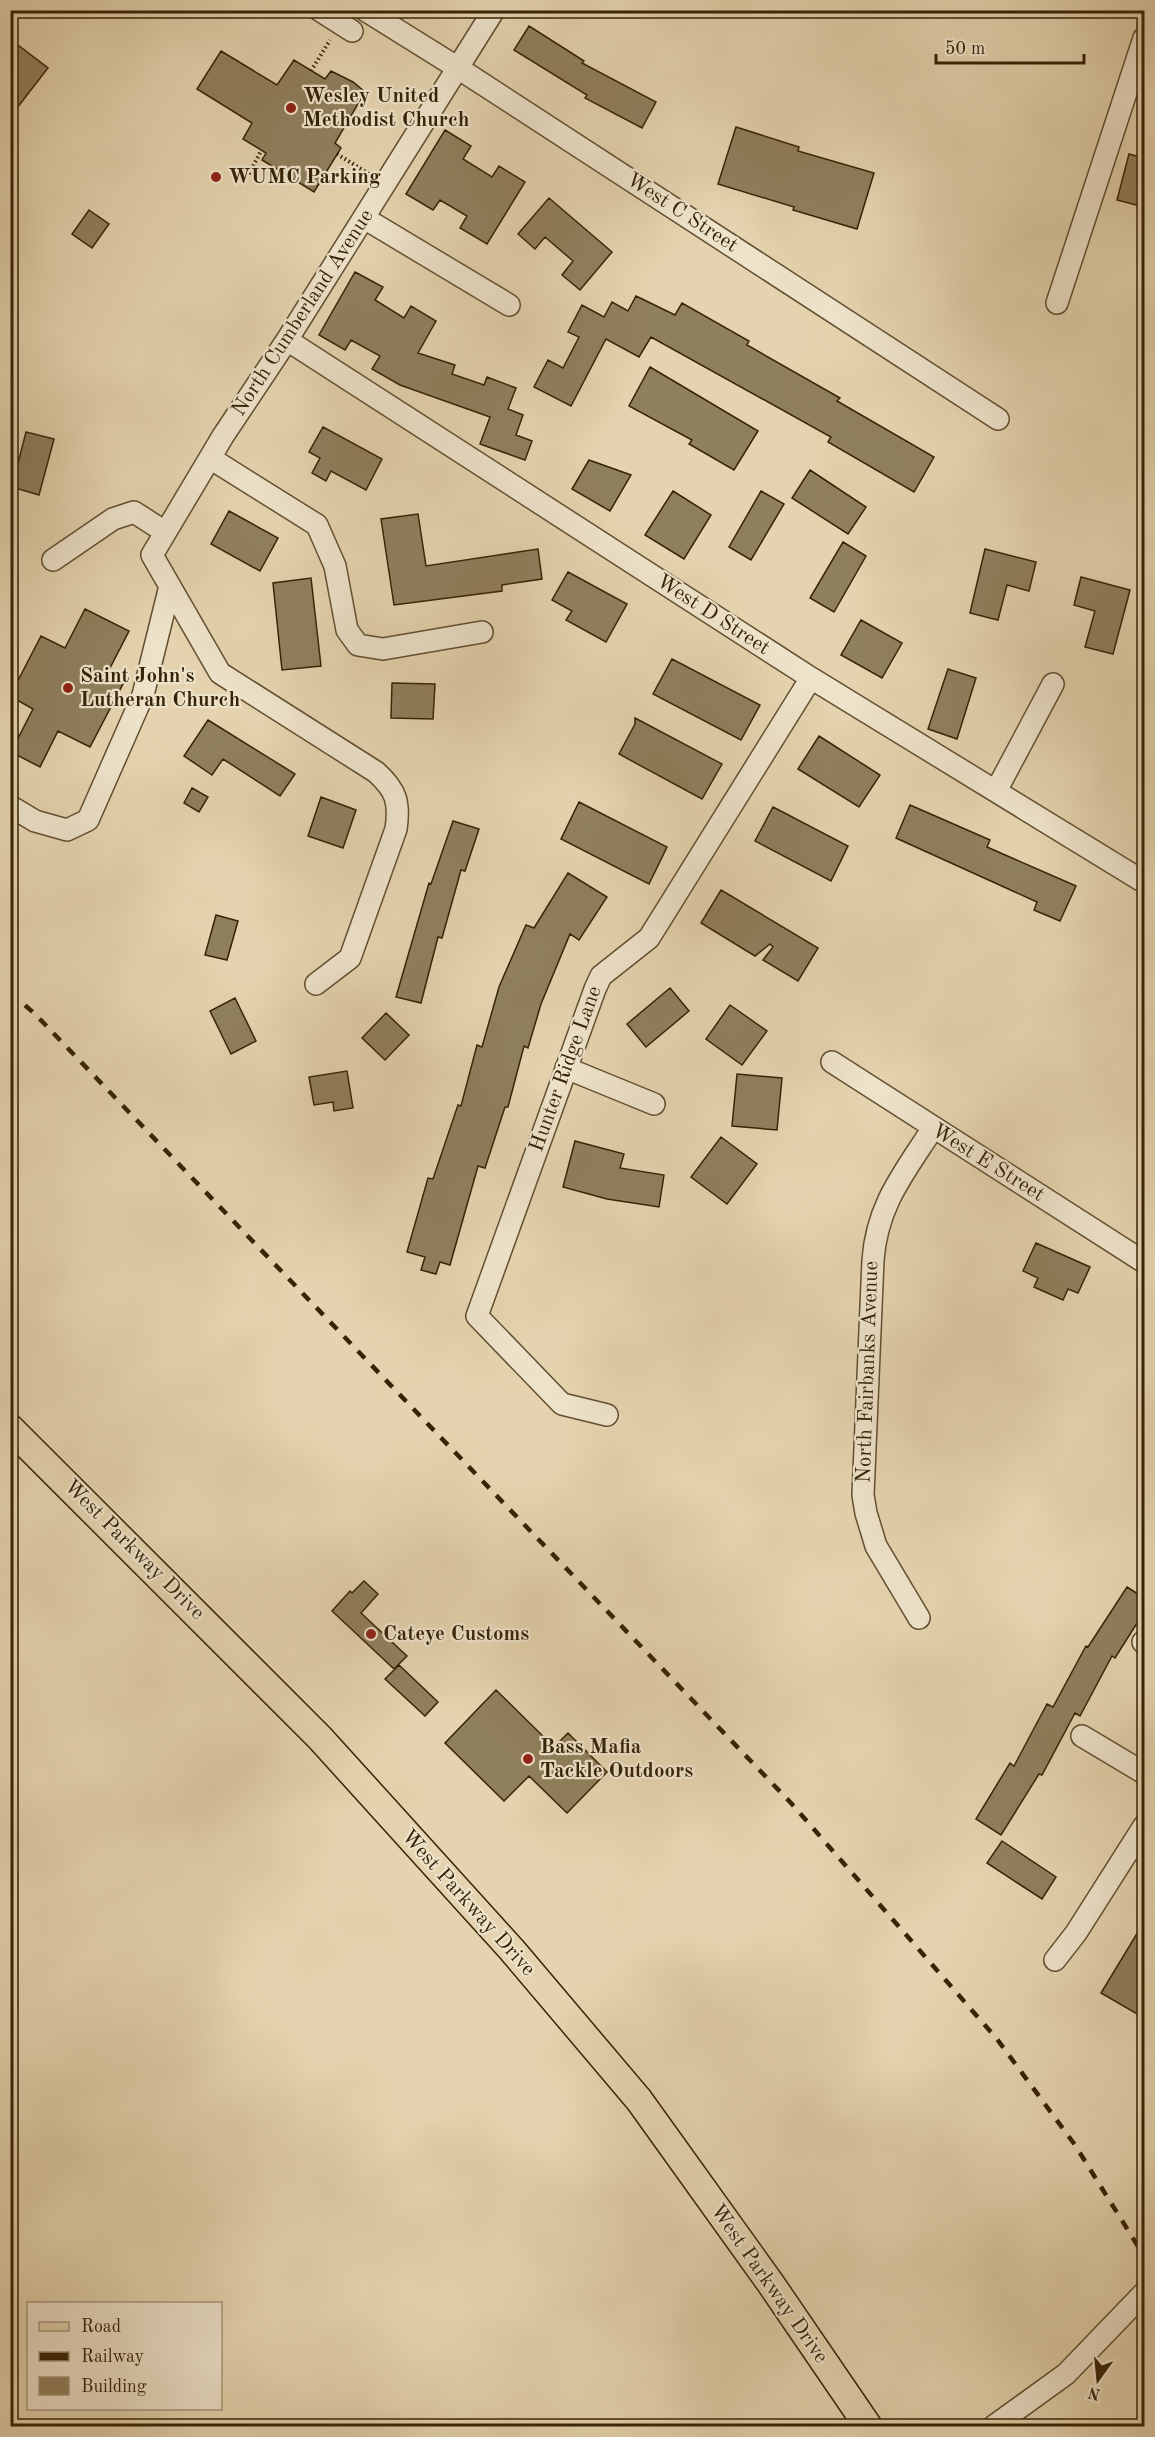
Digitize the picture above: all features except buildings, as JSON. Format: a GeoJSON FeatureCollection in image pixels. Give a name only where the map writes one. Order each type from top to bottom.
{"type":"FeatureCollection","features":[{"type":"Feature","properties":{"kind":"main road","name":"West Parkway Drive"},"geometry":{"type":"LineString","coordinates":[[10,1428],[320,1738],[512,1950],[639,2100],[771,2284],[868,2427]]}},
{"type":"Feature","properties":{"kind":"street"},"geometry":{"type":"LineString","coordinates":[[319,10],[346,27]]}},
{"type":"Feature","properties":{"kind":"street","name":"West C Street"},"geometry":{"type":"LineString","coordinates":[[365,10],[998,419]]}},
{"type":"Feature","properties":{"kind":"street","name":"North Cumberland Avenue"},"geometry":{"type":"LineString","coordinates":[[170,586],[152,555],[210,458],[287,340],[494,10]]}},
{"type":"Feature","properties":{"kind":"street"},"geometry":{"type":"LineString","coordinates":[[1058,303],[1144,38]]}},
{"type":"Feature","properties":{"kind":"street"},"geometry":{"type":"LineString","coordinates":[[364,218],[508,305]]}},
{"type":"Feature","properties":{"kind":"street","name":"West D Street"},"geometry":{"type":"LineString","coordinates":[[287,340],[811,678],[1144,882]]}},
{"type":"Feature","properties":{"kind":"street"},"geometry":{"type":"LineString","coordinates":[[210,458],[317,525],[334,566],[347,630],[358,645],[383,649],[482,632]]}},
{"type":"Feature","properties":{"kind":"street"},"geometry":{"type":"LineString","coordinates":[[53,560],[113,519],[134,512],[165,532]]}},
{"type":"Feature","properties":{"kind":"street"},"geometry":{"type":"LineString","coordinates":[[10,806],[35,821],[67,830],[88,820],[143,695],[170,586]]}},
{"type":"Feature","properties":{"kind":"street"},"geometry":{"type":"LineString","coordinates":[[170,586],[220,673],[376,772],[388,783],[396,799],[399,810],[396,829],[350,958],[316,984]]}},
{"type":"Feature","properties":{"kind":"street","name":"Hunter Ridge Lane"},"geometry":{"type":"LineString","coordinates":[[607,1415],[562,1404],[477,1316],[594,989],[601,976],[632,954],[649,938],[811,678]]}},
{"type":"Feature","properties":{"kind":"street"},"geometry":{"type":"LineString","coordinates":[[996,791],[1053,684]]}},
{"type":"Feature","properties":{"kind":"street","name":"West E Street"},"geometry":{"type":"LineString","coordinates":[[832,1062],[1144,1263]]}},
{"type":"Feature","properties":{"kind":"street"},"geometry":{"type":"LineString","coordinates":[[566,1068],[654,1104]]}},
{"type":"Feature","properties":{"kind":"street","name":"North Fairbanks Avenue"},"geometry":{"type":"LineString","coordinates":[[919,1618],[876,1546],[866,1513],[863,1475],[873,1260],[877,1226],[891,1193],[933,1128]]}},
{"type":"Feature","properties":{"kind":"street"},"geometry":{"type":"LineString","coordinates":[[1082,1736],[1144,1773]]}},
{"type":"Feature","properties":{"kind":"street"},"geometry":{"type":"LineString","coordinates":[[1055,1960],[1076,1933],[1144,1826]]}},
{"type":"Feature","properties":{"kind":"street"},"geometry":{"type":"LineString","coordinates":[[994,2427],[1066,2374],[1144,2293]]}},
{"type":"Feature","properties":{"kind":"path"},"geometry":{"type":"LineString","coordinates":[[311,71],[346,27]]}},
{"type":"Feature","properties":{"kind":"path"},"geometry":{"type":"LineString","coordinates":[[249,174],[261,151]]}},
{"type":"Feature","properties":{"kind":"path"},"geometry":{"type":"LineString","coordinates":[[337,154],[385,184]]}},
{"type":"Feature","properties":{"kind":"railway"},"geometry":{"type":"LineString","coordinates":[[10,992],[35,1014],[791,1803],[997,2039],[1075,2145],[1144,2256]]}},
{"type":"Feature","properties":{"kind":"place","name":"Wesley United Methodist Church"},"geometry":{"type":"Point","coordinates":[291,108]}},
{"type":"Feature","properties":{"kind":"place","name":"WUMC Parking"},"geometry":{"type":"Point","coordinates":[216,177]}},
{"type":"Feature","properties":{"kind":"place","name":"Saint John's Lutheran Church"},"geometry":{"type":"Point","coordinates":[68,688]}},
{"type":"Feature","properties":{"kind":"place","name":"Cateye Customs"},"geometry":{"type":"Point","coordinates":[371,1634]}},
{"type":"Feature","properties":{"kind":"place","name":"Bass Mafia Tackle Outdoors"},"geometry":{"type":"Point","coordinates":[528,1759]}}]}
